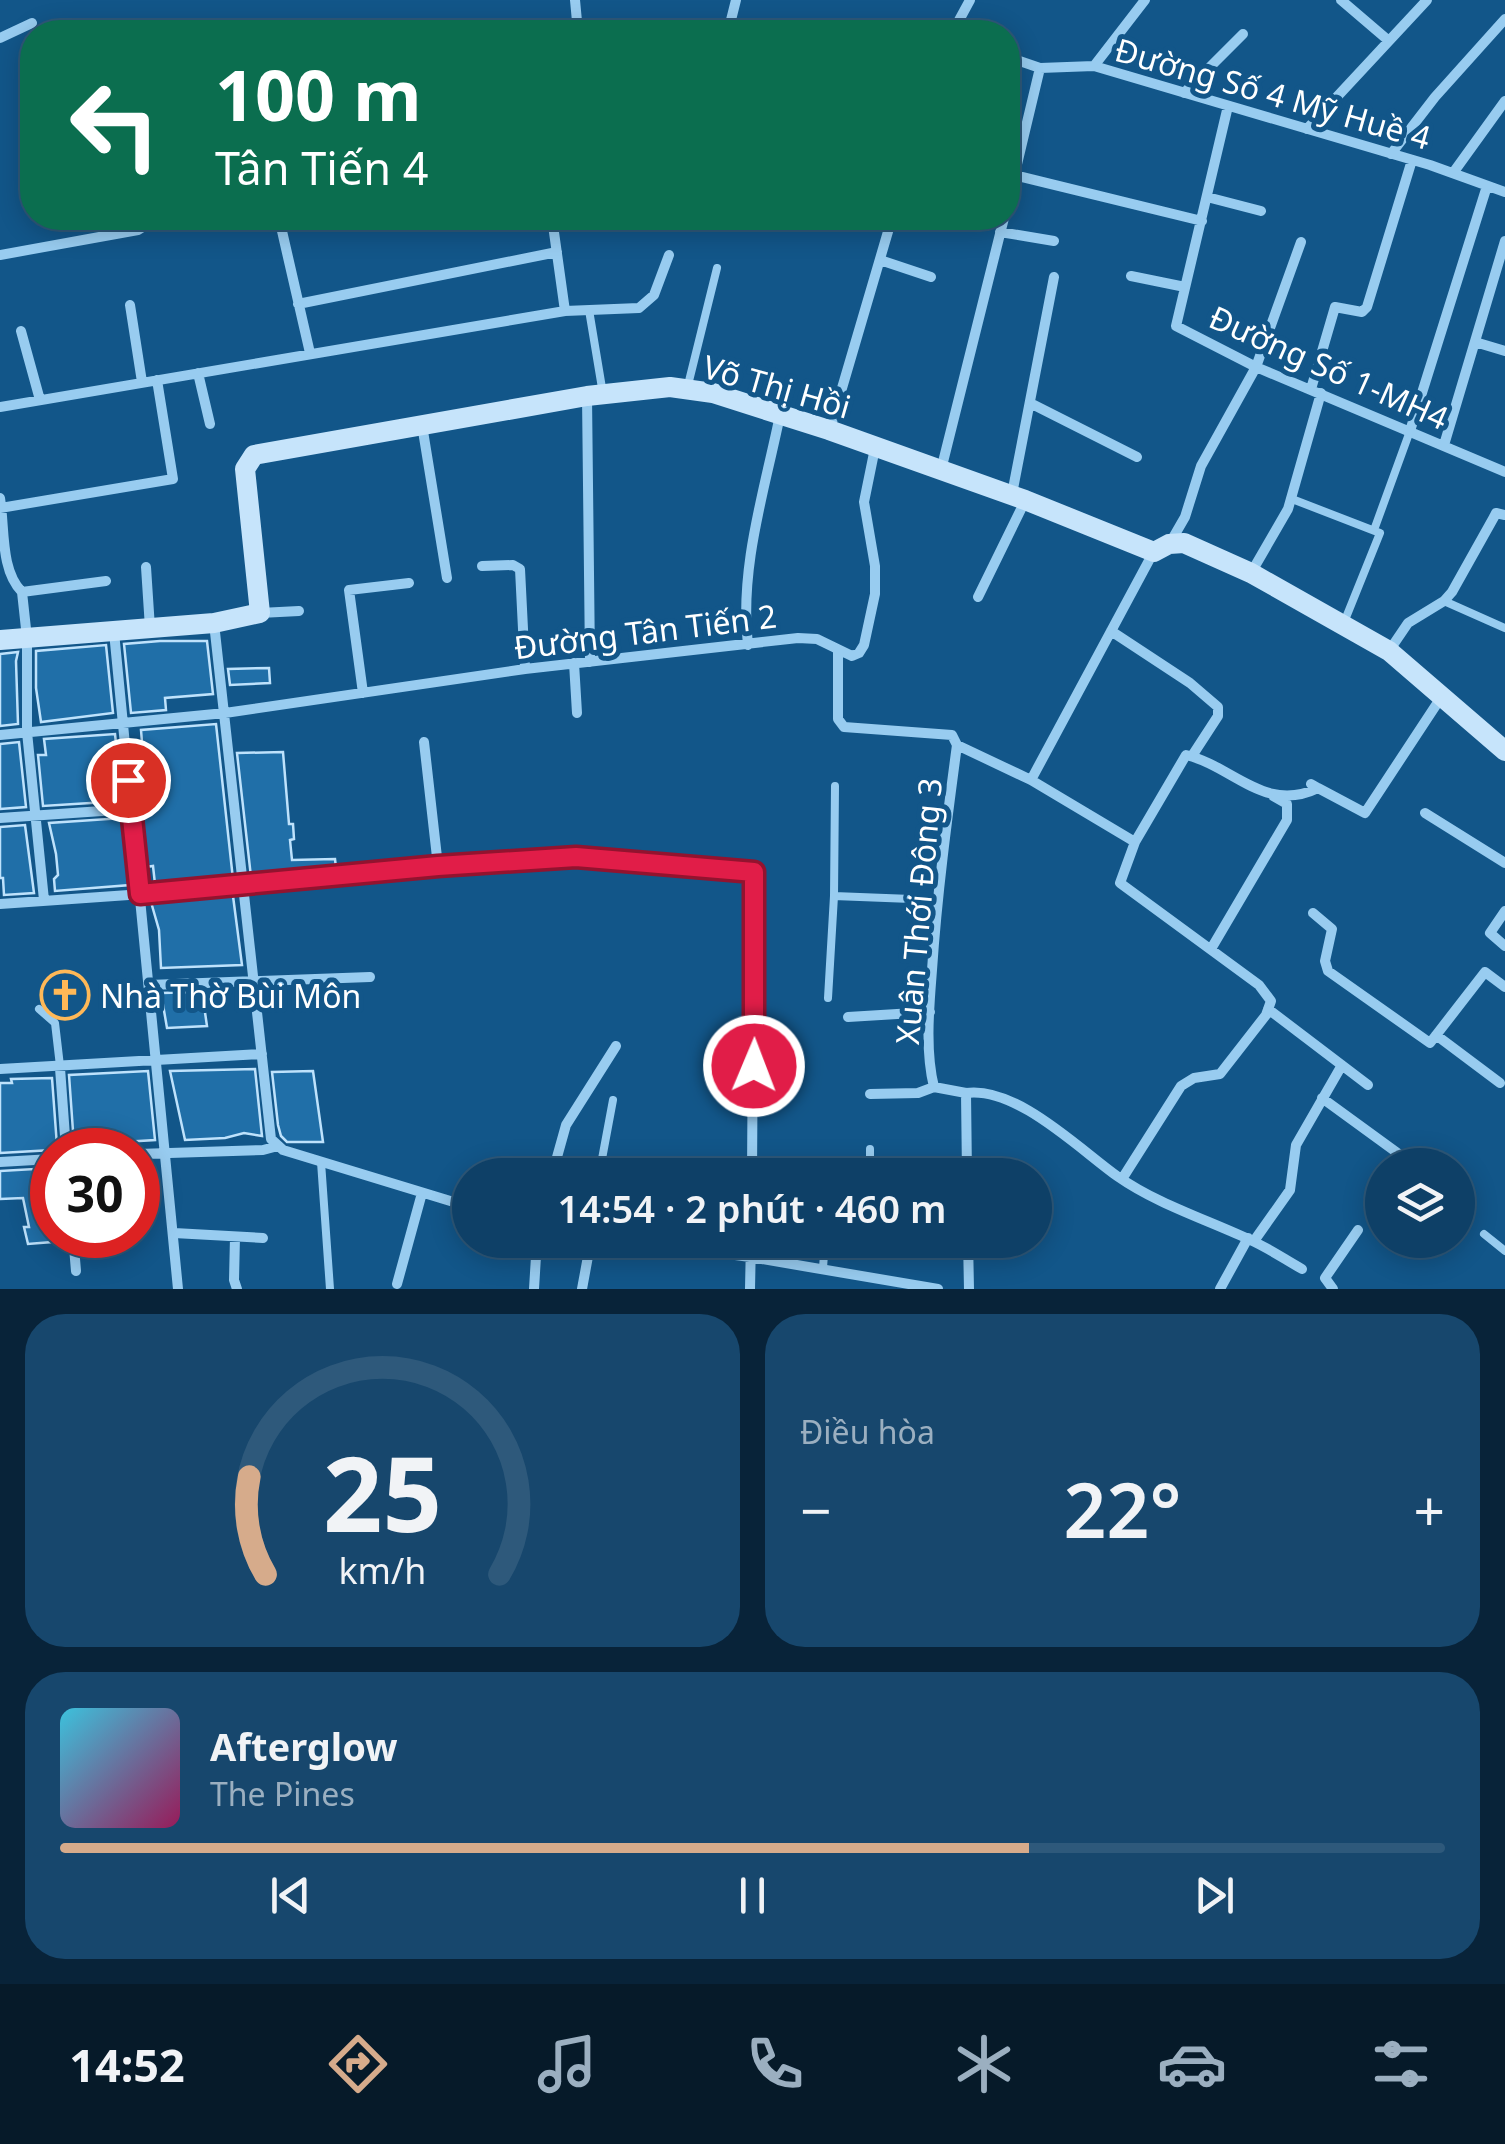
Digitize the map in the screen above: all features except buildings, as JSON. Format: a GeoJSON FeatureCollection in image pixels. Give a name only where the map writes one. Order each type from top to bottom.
{"type":"FeatureCollection","features":[{"type":"Feature","properties":{"kind":"street"},"geometry":{"type":"LineString","coordinates":[[1094,66],[1144,0]]}},
{"type":"Feature","properties":{"kind":"street"},"geometry":{"type":"LineString","coordinates":[[1342,0],[1388,41]]}},
{"type":"Feature","properties":{"kind":"street"},"geometry":{"type":"LineString","coordinates":[[1307,129],[1426,0]]}},
{"type":"Feature","properties":{"kind":"street"},"geometry":{"type":"LineString","coordinates":[[1391,154],[1505,18]]}},
{"type":"Feature","properties":{"kind":"street"},"geometry":{"type":"LineString","coordinates":[[1184,93],[1244,34]]}},
{"type":"Feature","properties":{"kind":"street"},"geometry":{"type":"LineString","coordinates":[[1020,60],[1040,68],[1020,150]]}},
{"type":"Feature","properties":{"kind":"street","name":"Đường Số 4 Mỹ Huề 4"},"geometry":{"type":"LineString","coordinates":[[1040,68],[1094,66],[1412,160],[1505,192]]}},
{"type":"Feature","properties":{"kind":"street"},"geometry":{"type":"LineString","coordinates":[[1452,173],[1505,101]]}},
{"type":"Feature","properties":{"kind":"street","name":"Đường Số 1-MH4"},"geometry":{"type":"LineString","coordinates":[[1228,106],[1176,326],[1256,366],[1505,472]]}},
{"type":"Feature","properties":{"kind":"street"},"geometry":{"type":"LineString","coordinates":[[1251,573],[1292,499],[1335,307],[1360,312],[1366,309],[1412,160]]}},
{"type":"Feature","properties":{"kind":"street"},"geometry":{"type":"LineString","coordinates":[[1020,176],[1202,220]]}},
{"type":"Feature","properties":{"kind":"street"},"geometry":{"type":"LineString","coordinates":[[1410,431],[1486,186]]}},
{"type":"Feature","properties":{"kind":"street"},"geometry":{"type":"LineString","coordinates":[[1208,196],[1261,211]]}},
{"type":"Feature","properties":{"kind":"street"},"geometry":{"type":"LineString","coordinates":[[0,256],[138,230]]}},
{"type":"Feature","properties":{"kind":"street"},"geometry":{"type":"LineString","coordinates":[[282,230],[310,354]]}},
{"type":"Feature","properties":{"kind":"street"},"geometry":{"type":"LineString","coordinates":[[553,230],[565,311]]}},
{"type":"Feature","properties":{"kind":"street"},"geometry":{"type":"LineString","coordinates":[[829,430],[889,230]]}},
{"type":"Feature","properties":{"kind":"street"},"geometry":{"type":"LineString","coordinates":[[940,471],[1000,232],[1054,241]]}},
{"type":"Feature","properties":{"kind":"street"},"geometry":{"type":"LineString","coordinates":[[1444,445],[1505,241]]}},
{"type":"Feature","properties":{"kind":"street"},"geometry":{"type":"LineString","coordinates":[[1030,780],[1110,632],[1161,548],[1185,517],[1201,466],[1256,366],[1301,242]]}},
{"type":"Feature","properties":{"kind":"street"},"geometry":{"type":"LineString","coordinates":[[298,304],[556,252]]}},
{"type":"Feature","properties":{"kind":"street"},"geometry":{"type":"LineString","coordinates":[[0,407],[565,311],[632,310],[648,303],[668,255]]}},
{"type":"Feature","properties":{"kind":"street"},"geometry":{"type":"LineString","coordinates":[[880,260],[930,277]]}},
{"type":"Feature","properties":{"kind":"street"},"geometry":{"type":"LineString","coordinates":[[1131,276],[1185,287]]}},
{"type":"Feature","properties":{"kind":"street"},"geometry":{"type":"LineString","coordinates":[[978,596],[1019,498],[1030,403],[1054,277]]}},
{"type":"Feature","properties":{"kind":"street"},"geometry":{"type":"LineString","coordinates":[[130,305],[142,382]]}},
{"type":"Feature","properties":{"kind":"street"},"geometry":{"type":"LineString","coordinates":[[21,331],[40,400]]}},
{"type":"Feature","properties":{"kind":"street"},"geometry":{"type":"LineString","coordinates":[[1475,342],[1505,351]]}},
{"type":"Feature","properties":{"kind":"street"},"geometry":{"type":"LineString","coordinates":[[198,373],[210,424]]}},
{"type":"Feature","properties":{"kind":"street"},"geometry":{"type":"LineString","coordinates":[[44,900],[28,732],[27,638],[22,592],[5,558],[1,505],[173,479],[156,380]]}},
{"type":"Feature","properties":{"kind":"street","name":"Võ Thị Hồi"},"geometry":{"type":"LineString","coordinates":[[260,613],[246,469],[254,455],[595,395],[670,387],[713,393],[829,430],[1161,548],[1184,543],[1251,573],[1389,652],[1505,751]]}},
{"type":"Feature","properties":{"kind":"street"},"geometry":{"type":"LineString","coordinates":[[590,662],[595,395]]}},
{"type":"Feature","properties":{"kind":"street"},"geometry":{"type":"LineString","coordinates":[[1030,403],[1137,457]]}},
{"type":"Feature","properties":{"kind":"street"},"geometry":{"type":"LineString","coordinates":[[748,645],[744,616],[749,566],[780,414]]}},
{"type":"Feature","properties":{"kind":"street"},"geometry":{"type":"LineString","coordinates":[[422,424],[448,578]]}},
{"type":"Feature","properties":{"kind":"street"},"geometry":{"type":"LineString","coordinates":[[876,448],[864,502],[875,566],[875,594],[859,653],[852,656],[838,652],[838,719],[844,727],[952,735],[957,745],[1030,780],[1136,842]]}},
{"type":"Feature","properties":{"kind":"street"},"geometry":{"type":"LineString","coordinates":[[1389,652],[1408,623],[1444,600],[1496,514],[1505,515]]}},
{"type":"Feature","properties":{"kind":"street"},"geometry":{"type":"LineString","coordinates":[[482,566],[513,565],[520,569],[525,669]]}},
{"type":"Feature","properties":{"kind":"street"},"geometry":{"type":"LineString","coordinates":[[146,567],[150,629]]}},
{"type":"Feature","properties":{"kind":"street"},"geometry":{"type":"LineString","coordinates":[[22,592],[106,582]]}},
{"type":"Feature","properties":{"kind":"street"},"geometry":{"type":"LineString","coordinates":[[363,693],[349,590],[409,583]]}},
{"type":"Feature","properties":{"kind":"street"},"geometry":{"type":"LineString","coordinates":[[0,640],[214,623],[260,613],[299,611]]}},
{"type":"Feature","properties":{"kind":"street"},"geometry":{"type":"LineString","coordinates":[[214,623],[271,1139],[280,1148]]}},
{"type":"Feature","properties":{"kind":"street"},"geometry":{"type":"LineString","coordinates":[[114,632],[178,1289]]}},
{"type":"Feature","properties":{"kind":"street"},"geometry":{"type":"LineString","coordinates":[[1110,632],[1190,683],[1219,709],[1192,756]]}},
{"type":"Feature","properties":{"kind":"street","name":"Đường Tân Tiến 2"},"geometry":{"type":"LineString","coordinates":[[0,735],[225,713],[525,669],[748,645],[817,639],[838,652]]}},
{"type":"Feature","properties":{"kind":"street"},"geometry":{"type":"LineString","coordinates":[[574,663],[577,714]]}},
{"type":"Feature","properties":{"kind":"street"},"geometry":{"type":"LineString","coordinates":[[1273,796],[1302,794],[1314,786],[1365,813],[1442,696]]}},
{"type":"Feature","properties":{"kind":"street"},"geometry":{"type":"LineString","coordinates":[[424,742],[438,866]]}},
{"type":"Feature","properties":{"kind":"street","name":"Xuân Thới Đông 3"},"geometry":{"type":"LineString","coordinates":[[957,745],[937,900],[930,1012],[934,1088],[994,1094],[1020,1106],[1122,1180],[1251,1240],[1302,1269]]}},
{"type":"Feature","properties":{"kind":"street"},"geometry":{"type":"LineString","coordinates":[[1122,1180],[1181,1086],[1194,1078],[1220,1074],[1272,1001],[1259,985],[1210,950],[1120,882],[1136,842],[1185,756],[1192,756],[1286,804],[1287,820],[1210,950]]}},
{"type":"Feature","properties":{"kind":"street"},"geometry":{"type":"LineString","coordinates":[[0,818],[132,809]]}},
{"type":"Feature","properties":{"kind":"street"},"geometry":{"type":"LineString","coordinates":[[1425,813],[1505,863]]}},
{"type":"Feature","properties":{"kind":"street"},"geometry":{"type":"LineString","coordinates":[[0,904],[576,857],[754,872],[752,1158]]}},
{"type":"Feature","properties":{"kind":"street"},"geometry":{"type":"LineString","coordinates":[[1505,911],[1490,933],[1505,946]]}},
{"type":"Feature","properties":{"kind":"street"},"geometry":{"type":"LineString","coordinates":[[1313,913],[1332,930],[1324,961],[1328,971],[1430,1043],[1485,972],[1502,985],[1505,970]]}},
{"type":"Feature","properties":{"kind":"street"},"geometry":{"type":"LineString","coordinates":[[149,985],[370,977]]}},
{"type":"Feature","properties":{"kind":"street"},"geometry":{"type":"LineString","coordinates":[[1268,1010],[1368,1085]]}},
{"type":"Feature","properties":{"kind":"street"},"geometry":{"type":"LineString","coordinates":[[848,1017],[930,1012]]}},
{"type":"Feature","properties":{"kind":"street"},"geometry":{"type":"LineString","coordinates":[[1436,1035],[1500,1083]]}},
{"type":"Feature","properties":{"kind":"street"},"geometry":{"type":"LineString","coordinates":[[557,1158],[566,1125],[616,1046]]}},
{"type":"Feature","properties":{"kind":"street"},"geometry":{"type":"LineString","coordinates":[[0,1069],[262,1054]]}},
{"type":"Feature","properties":{"kind":"street"},"geometry":{"type":"LineString","coordinates":[[1220,1289],[1290,1190],[1296,1146],[1342,1066]]}},
{"type":"Feature","properties":{"kind":"street"},"geometry":{"type":"LineString","coordinates":[[60,1068],[64,1128]]}},
{"type":"Feature","properties":{"kind":"street"},"geometry":{"type":"LineString","coordinates":[[870,1094],[918,1093],[934,1088]]}},
{"type":"Feature","properties":{"kind":"street"},"geometry":{"type":"LineString","coordinates":[[966,1094],[967,1158]]}},
{"type":"Feature","properties":{"kind":"street"},"geometry":{"type":"LineString","coordinates":[[1322,1098],[1391,1148]]}},
{"type":"Feature","properties":{"kind":"street"},"geometry":{"type":"LineString","coordinates":[[160,1153],[280,1148],[452,1202]]}},
{"type":"Feature","properties":{"kind":"street"},"geometry":{"type":"LineString","coordinates":[[0,1162],[30,1160]]}},
{"type":"Feature","properties":{"kind":"street"},"geometry":{"type":"LineString","coordinates":[[397,1284],[422,1193]]}},
{"type":"Feature","properties":{"kind":"street"},"geometry":{"type":"LineString","coordinates":[[1333,1289],[1325,1278],[1358,1230]]}},
{"type":"Feature","properties":{"kind":"street"},"geometry":{"type":"LineString","coordinates":[[174,1233],[264,1238]]}},
{"type":"Feature","properties":{"kind":"street"},"geometry":{"type":"LineString","coordinates":[[234,1237],[236,1289]]}},
{"type":"Feature","properties":{"kind":"street"},"geometry":{"type":"LineString","coordinates":[[75,1258],[76,1271]]}},
{"type":"Feature","properties":{"kind":"street"},"geometry":{"type":"LineString","coordinates":[[534,1289],[536,1258]]}},
{"type":"Feature","properties":{"kind":"street"},"geometry":{"type":"LineString","coordinates":[[582,1289],[588,1258]]}},
{"type":"Feature","properties":{"kind":"street"},"geometry":{"type":"LineString","coordinates":[[750,1258],[750,1289]]}},
{"type":"Feature","properties":{"kind":"street"},"geometry":{"type":"LineString","coordinates":[[757,1258],[938,1289]]}},
{"type":"Feature","properties":{"kind":"street"},"geometry":{"type":"LineString","coordinates":[[968,1258],[969,1289]]}},
{"type":"Feature","properties":{"kind":"lane"},"geometry":{"type":"LineString","coordinates":[[686,390],[717,268]]}},
{"type":"Feature","properties":{"kind":"lane"},"geometry":{"type":"LineString","coordinates":[[589,310],[595,395]]}},
{"type":"Feature","properties":{"kind":"lane"},"geometry":{"type":"LineString","coordinates":[[1374,530],[1410,431]]}},
{"type":"Feature","properties":{"kind":"lane"},"geometry":{"type":"LineString","coordinates":[[1292,499],[1380,534],[1343,624]]}},
{"type":"Feature","properties":{"kind":"lane"},"geometry":{"type":"LineString","coordinates":[[1444,600],[1505,628]]}},
{"type":"Feature","properties":{"kind":"lane"},"geometry":{"type":"LineString","coordinates":[[828,998],[835,786]]}},
{"type":"Feature","properties":{"kind":"lane"},"geometry":{"type":"LineString","coordinates":[[834,896],[937,900]]}},
{"type":"Feature","properties":{"kind":"lane"},"geometry":{"type":"LineString","coordinates":[[39,1009],[55,1022],[60,1068]]}},
{"type":"Feature","properties":{"kind":"lane"},"geometry":{"type":"LineString","coordinates":[[602,1158],[612,1100]]}},
{"type":"Feature","properties":{"kind":"lane"},"geometry":{"type":"LineString","coordinates":[[870,1150],[870,1158]]}},
{"type":"Feature","properties":{"kind":"lane"},"geometry":{"type":"LineString","coordinates":[[321,1162],[330,1289]]}},
{"type":"Feature","properties":{"kind":"lane"},"geometry":{"type":"LineString","coordinates":[[1484,1234],[1505,1251]]}},
{"type":"Feature","properties":{"kind":"lane"},"geometry":{"type":"LineString","coordinates":[[823,1268],[824,1258]]}},
{"type":"Feature","properties":{"kind":"place","name":"Nhà Thờ Bùi Môn"},"geometry":{"type":"Point","coordinates":[65,995]}},
{"type":"Feature","properties":{"kind":"route"},"geometry":{"type":"LineString","coordinates":[[128,780],[140,894],[576,857],[754,872],[754,1066]]}}]}
